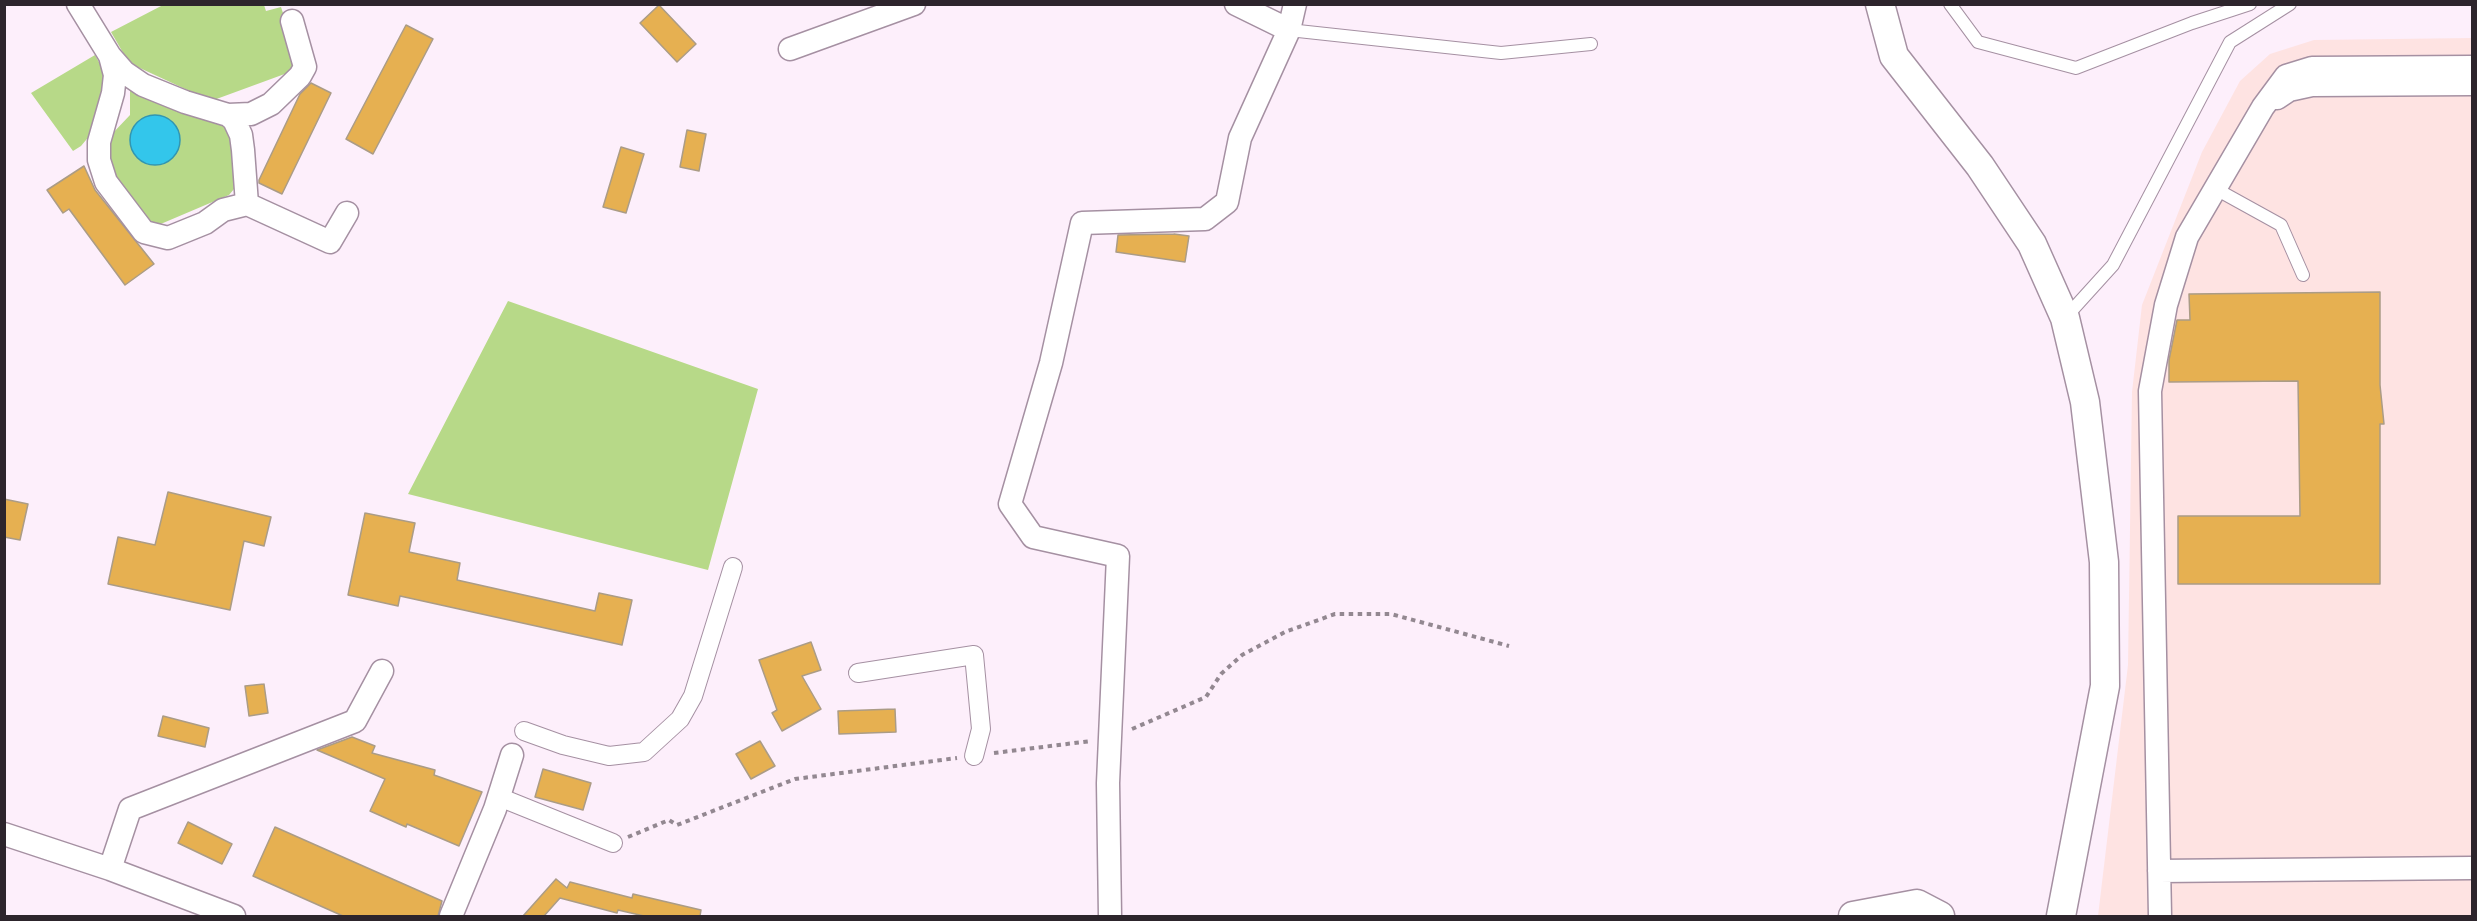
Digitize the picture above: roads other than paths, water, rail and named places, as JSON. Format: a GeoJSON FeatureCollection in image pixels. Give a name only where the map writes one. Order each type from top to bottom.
{"type":"FeatureCollection","features":[{"type":"Feature","properties":{"kind":"street"},"geometry":{"type":"LineString","coordinates":[[78,4],[110,56],[124,72],[144,85],[234,120],[241,135],[247,204]]}},
{"type":"Feature","properties":{"kind":"street"},"geometry":{"type":"LineString","coordinates":[[790,49],[914,4]]}},
{"type":"Feature","properties":{"kind":"street"},"geometry":{"type":"LineString","coordinates":[[1236,4],[1289,30]]}},
{"type":"Feature","properties":{"kind":"street"},"geometry":{"type":"LineString","coordinates":[[1110,916],[1108,783],[1118,556],[1033,537],[1010,504],[1051,363],[1082,223],[1205,219],[1227,202],[1240,138],[1289,30],[1295,4]]}},
{"type":"Feature","properties":{"kind":"street"},"geometry":{"type":"LineString","coordinates":[[1880,4],[1894,57],[1980,166],[2032,244],[2065,318],[2085,402],[2103,550],[2107,658],[2105,686],[2061,916]]}},
{"type":"Feature","properties":{"kind":"street"},"geometry":{"type":"LineString","coordinates":[[228,116],[250,114],[271,104],[300,76],[305,67],[292,21]]}},
{"type":"Feature","properties":{"kind":"street"},"geometry":{"type":"LineString","coordinates":[[110,56],[115,75],[113,93],[99,142],[99,160],[106,182],[144,232],[168,238],[204,223],[223,210],[247,204],[330,242],[347,213]]}},
{"type":"Feature","properties":{"kind":"street"},"geometry":{"type":"LineString","coordinates":[[2160,916],[2150,391],[2166,305],[2187,237],[2263,107],[2286,76],[2312,68],[2472,67]]}},
{"type":"Feature","properties":{"kind":"street"},"geometry":{"type":"LineString","coordinates":[[2263,107],[2289,90],[2312,85],[2472,84]]}},
{"type":"Feature","properties":{"kind":"street"},"geometry":{"type":"LineString","coordinates":[[524,731],[563,745],[609,756],[644,752],[680,719],[693,696],[733,567]]}},
{"type":"Feature","properties":{"kind":"street"},"geometry":{"type":"LineString","coordinates":[[858,673],[974,655],[981,729],[974,756]]}},
{"type":"Feature","properties":{"kind":"street"},"geometry":{"type":"LineString","coordinates":[[110,869],[130,809],[355,721],[382,671]]}},
{"type":"Feature","properties":{"kind":"street"},"geometry":{"type":"LineString","coordinates":[[451,916],[499,797],[512,755]]}},
{"type":"Feature","properties":{"kind":"street"},"geometry":{"type":"LineString","coordinates":[[499,797],[613,843]]}},
{"type":"Feature","properties":{"kind":"street"},"geometry":{"type":"LineString","coordinates":[[4,834],[110,869],[234,916]]}},
{"type":"Feature","properties":{"kind":"street"},"geometry":{"type":"LineString","coordinates":[[2159,871],[2472,868]]}},
{"type":"Feature","properties":{"kind":"street"},"geometry":{"type":"LineString","coordinates":[[1853,916],[1917,904],[1940,916]]}},
{"type":"Feature","properties":{"kind":"lane"},"geometry":{"type":"LineString","coordinates":[[1950,4],[1978,42],[2076,68],[2192,23],[2250,4]]}},
{"type":"Feature","properties":{"kind":"lane"},"geometry":{"type":"LineString","coordinates":[[2065,318],[2113,266],[2230,42],[2290,4]]}},
{"type":"Feature","properties":{"kind":"lane"},"geometry":{"type":"LineString","coordinates":[[1289,30],[1501,52],[1591,44]]}},
{"type":"Feature","properties":{"kind":"lane"},"geometry":{"type":"LineString","coordinates":[[2214,188],[2281,225],[2303,275]]}},
{"type":"Feature","properties":{"kind":"water"},"geometry":{"type":"Polygon","coordinates":[[[155,115],[173,122],[180,140],[173,158],[155,165],[137,158],[130,140],[137,122],[155,115]]]}}]}
